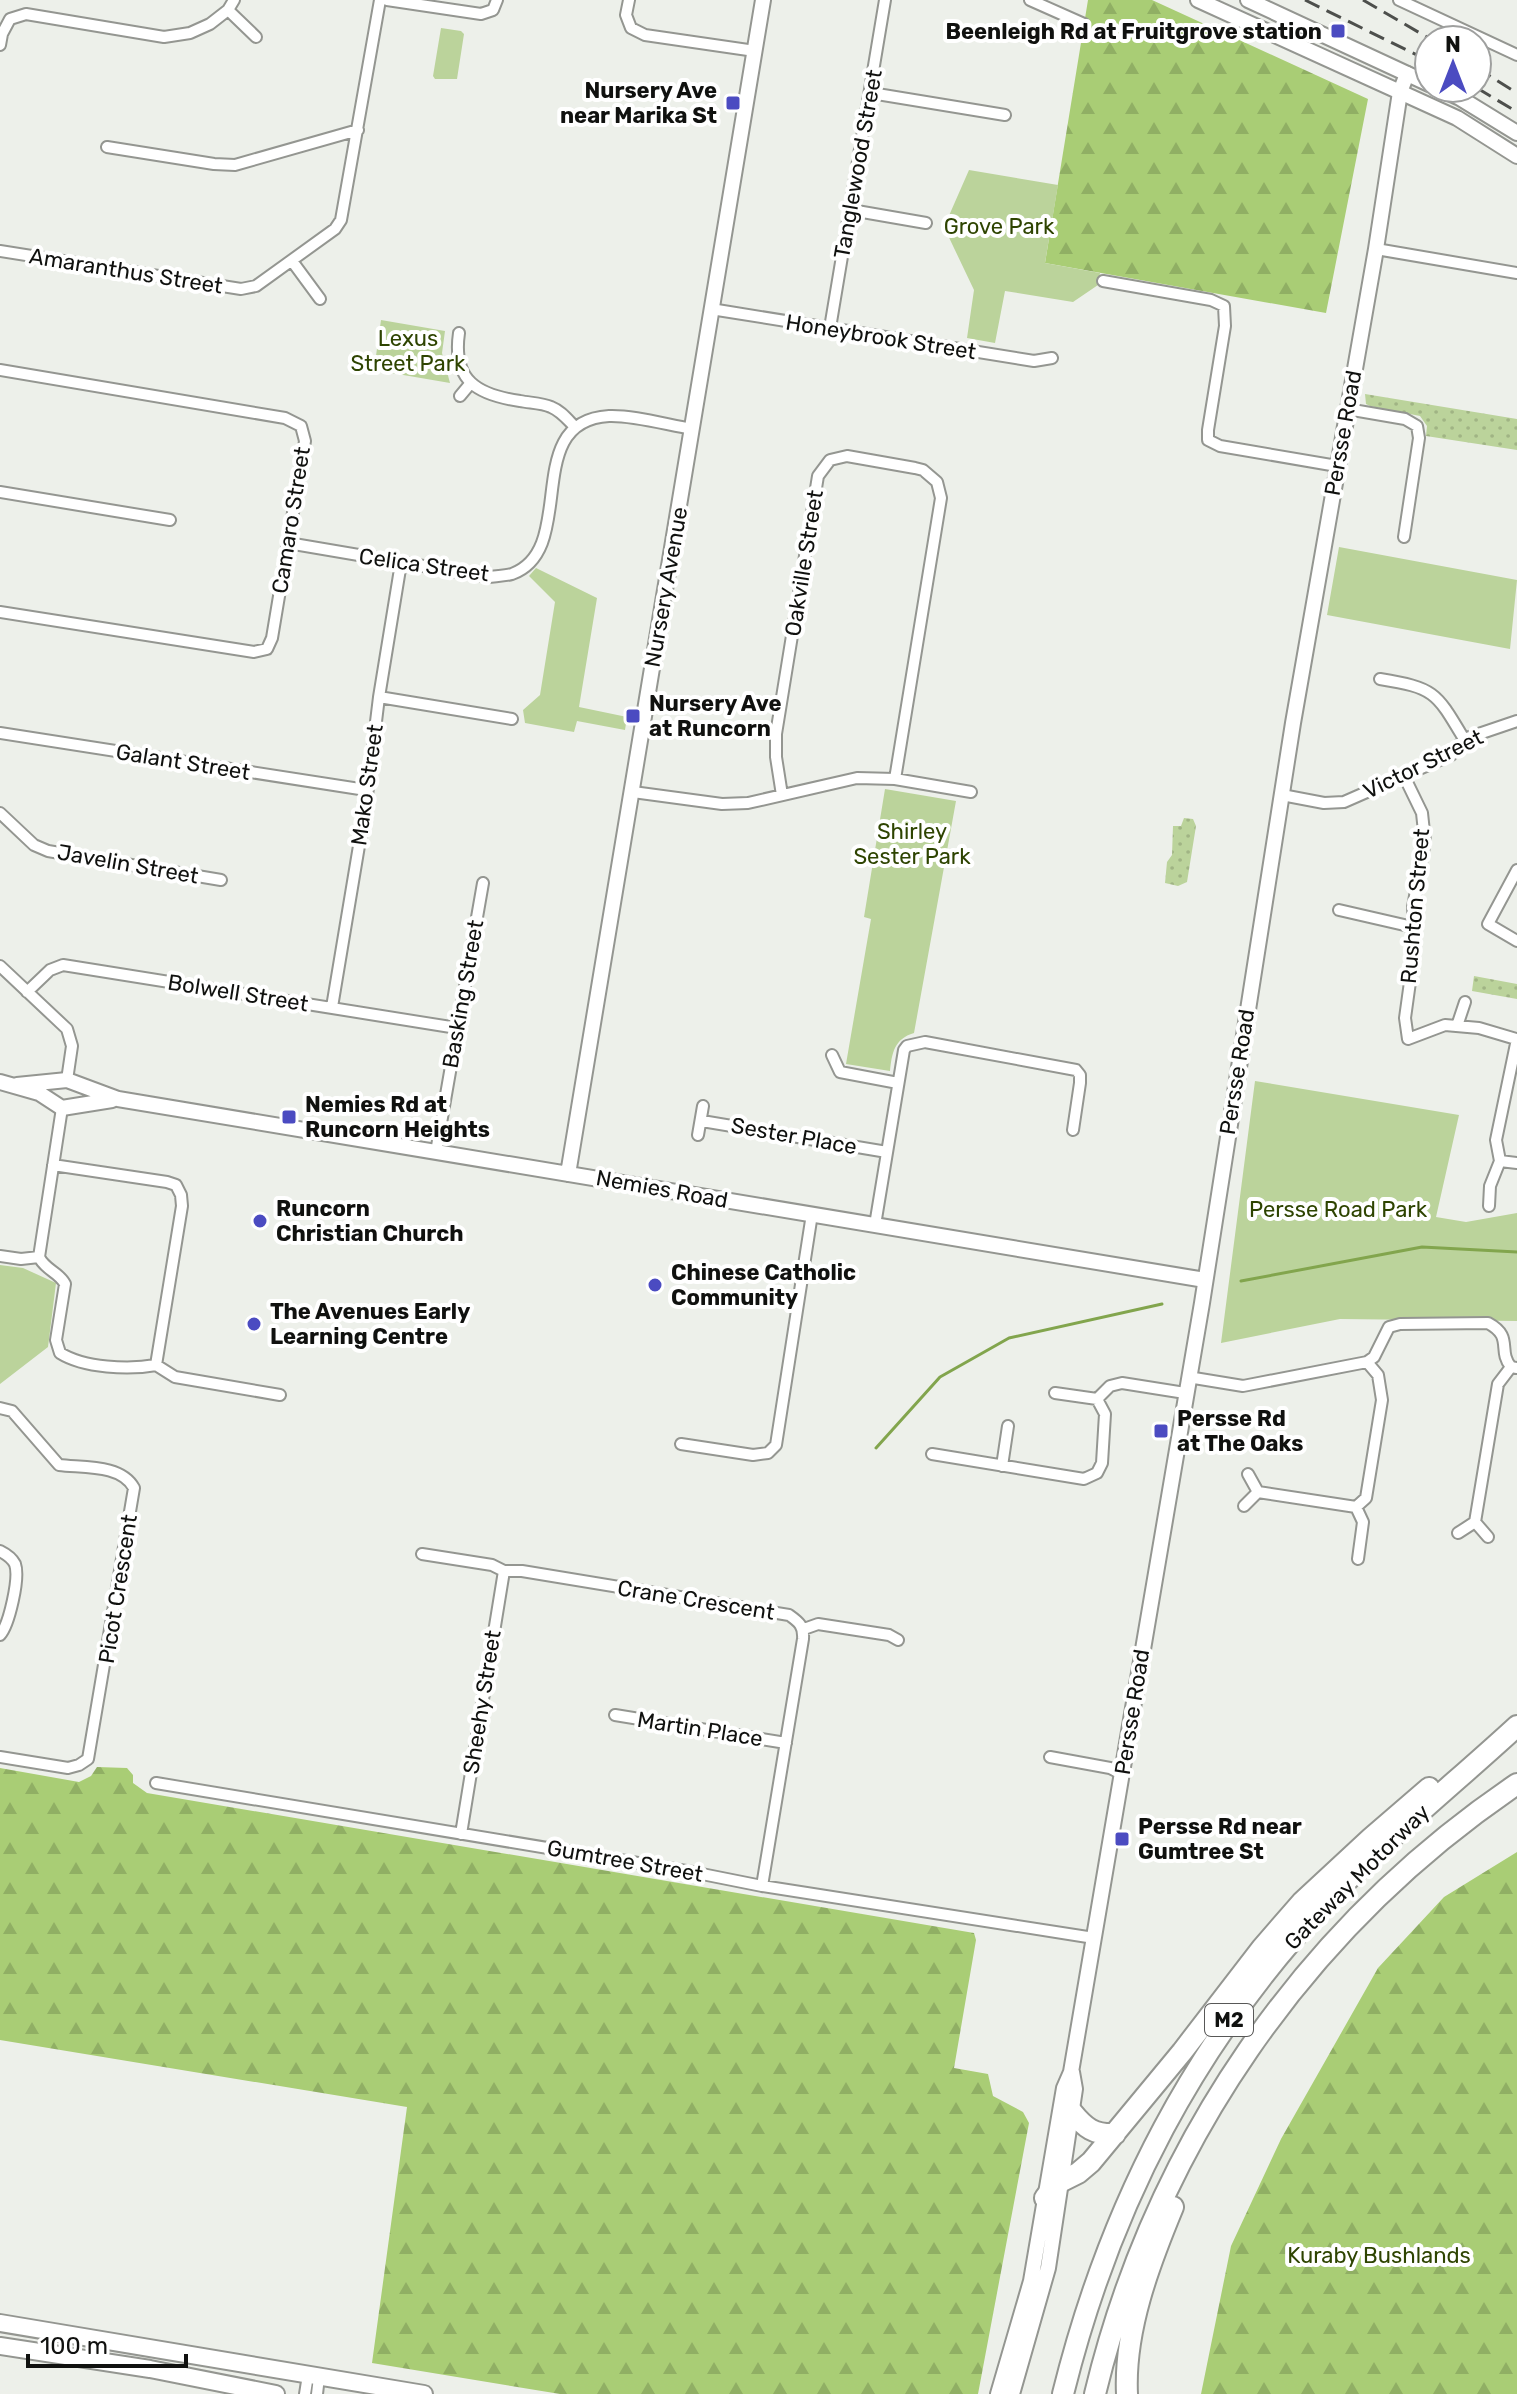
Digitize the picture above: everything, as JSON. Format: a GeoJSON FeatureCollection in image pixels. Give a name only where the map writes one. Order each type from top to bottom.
{"type":"FeatureCollection","features":[{"type":"Feature","properties":{"kind":"highway"},"geometry":{"type":"LineString","coordinates":[[1045,2198],[1062,2180],[1085,2169],[1302,1902],[1371,1838],[1517,1713]]}},
{"type":"Feature","properties":{"kind":"highway","name":"Gateway Motorway"},"geometry":{"type":"LineString","coordinates":[[1063,2394],[1085,2312],[1122,2212],[1171,2112],[1222,2030],[1277,1957],[1332,1896],[1517,1726]]}},
{"type":"Feature","properties":{"kind":"highway","name":"Gateway Motorway"},"geometry":{"type":"LineString","coordinates":[[1095,2394],[1121,2300],[1144,2238],[1206,2114],[1258,2034],[1334,1941],[1397,1878],[1476,1813],[1517,1784]]}},
{"type":"Feature","properties":{"kind":"highway"},"geometry":{"type":"LineString","coordinates":[[1072,2112],[1090,2131],[1115,2134]]}},
{"type":"Feature","properties":{"kind":"highway"},"geometry":{"type":"LineString","coordinates":[[1127,2394],[1131,2339],[1141,2298],[1162,2232],[1204,2135],[1206,2114]]}},
{"type":"Feature","properties":{"kind":"main road"},"geometry":{"type":"LineString","coordinates":[[0,2323],[315,2382],[424,2394]]}},
{"type":"Feature","properties":{"kind":"main road"},"geometry":{"type":"LineString","coordinates":[[0,2346],[150,2369],[276,2394]]}},
{"type":"Feature","properties":{"kind":"street","name":"Amaranthus Street"},"geometry":{"type":"LineString","coordinates":[[0,251],[241,289],[256,286],[335,229],[341,220],[380,0]]}},
{"type":"Feature","properties":{"kind":"street"},"geometry":{"type":"LineString","coordinates":[[387,0],[481,14],[495,5]]}},
{"type":"Feature","properties":{"kind":"street"},"geometry":{"type":"LineString","coordinates":[[629,0],[626,15],[631,28],[645,35],[755,51]]}},
{"type":"Feature","properties":{"kind":"street","name":"Nursery Avenue"},"geometry":{"type":"LineString","coordinates":[[568,1174],[763,0]]}},
{"type":"Feature","properties":{"kind":"street","name":"Tanglewood Street"},"geometry":{"type":"LineString","coordinates":[[830,328],[885,0]]}},
{"type":"Feature","properties":{"kind":"street"},"geometry":{"type":"LineString","coordinates":[[1030,0],[1084,24]]}},
{"type":"Feature","properties":{"kind":"street"},"geometry":{"type":"LineString","coordinates":[[1198,0],[1457,118],[1517,156]]}},
{"type":"Feature","properties":{"kind":"street"},"geometry":{"type":"LineString","coordinates":[[1248,0],[1413,77]]}},
{"type":"Feature","properties":{"kind":"street"},"geometry":{"type":"LineString","coordinates":[[1399,0],[1517,55]]}},
{"type":"Feature","properties":{"kind":"street"},"geometry":{"type":"LineString","coordinates":[[0,45],[10,19],[26,14],[164,37],[190,33],[210,24],[231,5],[256,37]]}},
{"type":"Feature","properties":{"kind":"street","name":"Persse Road"},"geometry":{"type":"LineString","coordinates":[[998,2394],[1031,2281],[1064,2088],[1071,2072],[1205,1280],[1337,466],[1376,249],[1400,92],[1407,74]]}},
{"type":"Feature","properties":{"kind":"street"},"geometry":{"type":"LineString","coordinates":[[871,93],[1005,115]]}},
{"type":"Feature","properties":{"kind":"street"},"geometry":{"type":"LineString","coordinates":[[1472,104],[1517,133]]}},
{"type":"Feature","properties":{"kind":"street"},"geometry":{"type":"LineString","coordinates":[[107,147],[235,165],[358,130]]}},
{"type":"Feature","properties":{"kind":"street"},"geometry":{"type":"LineString","coordinates":[[851,210],[926,223]]}},
{"type":"Feature","properties":{"kind":"street"},"geometry":{"type":"LineString","coordinates":[[1376,249],[1517,273]]}},
{"type":"Feature","properties":{"kind":"street"},"geometry":{"type":"LineString","coordinates":[[292,261],[320,299]]}},
{"type":"Feature","properties":{"kind":"street"},"geometry":{"type":"LineString","coordinates":[[1103,281],[1211,300],[1224,306],[1225,326],[1208,440],[1220,446],[1337,466]]}},
{"type":"Feature","properties":{"kind":"street","name":"Honeybrook Street"},"geometry":{"type":"LineString","coordinates":[[711,309],[1034,361],[1052,358]]}},
{"type":"Feature","properties":{"kind":"street"},"geometry":{"type":"LineString","coordinates":[[459,333],[457,348],[460,368],[470,384],[483,393],[549,405],[561,412],[575,427],[591,419],[610,416],[693,429]]}},
{"type":"Feature","properties":{"kind":"street","name":"Camaro Street"},"geometry":{"type":"LineString","coordinates":[[0,370],[285,418],[301,426],[305,441],[272,638],[267,649],[254,652],[0,612]]}},
{"type":"Feature","properties":{"kind":"street"},"geometry":{"type":"LineString","coordinates":[[460,396],[470,384]]}},
{"type":"Feature","properties":{"kind":"street"},"geometry":{"type":"LineString","coordinates":[[1347,409],[1405,419],[1417,426],[1419,438],[1404,537]]}},
{"type":"Feature","properties":{"kind":"street","name":"Celica Street"},"geometry":{"type":"LineString","coordinates":[[288,543],[488,577],[512,574],[526,565],[538,551],[545,533],[556,459],[575,427]]}},
{"type":"Feature","properties":{"kind":"street","name":"Oakville Street"},"geometry":{"type":"LineString","coordinates":[[782,795],[776,734],[818,476],[830,460],[847,456],[923,470],[937,482],[941,498],[895,779]]}},
{"type":"Feature","properties":{"kind":"street"},"geometry":{"type":"LineString","coordinates":[[0,492],[170,520]]}},
{"type":"Feature","properties":{"kind":"street","name":"Mako Street"},"geometry":{"type":"LineString","coordinates":[[332,1007],[366,804],[379,697],[401,563]]}},
{"type":"Feature","properties":{"kind":"street"},"geometry":{"type":"LineString","coordinates":[[1380,679],[1416,685],[1431,692],[1440,700],[1464,739]]}},
{"type":"Feature","properties":{"kind":"street"},"geometry":{"type":"LineString","coordinates":[[379,697],[512,719]]}},
{"type":"Feature","properties":{"kind":"street","name":"Victor Street"},"geometry":{"type":"LineString","coordinates":[[1282,795],[1324,803],[1344,802],[1451,755],[1464,739],[1517,721]]}},
{"type":"Feature","properties":{"kind":"street"},"geometry":{"type":"LineString","coordinates":[[0,734],[0,740]]}},
{"type":"Feature","properties":{"kind":"street","name":"Galant Street"},"geometry":{"type":"LineString","coordinates":[[0,734],[366,790]]}},
{"type":"Feature","properties":{"kind":"street","name":"Rushton Street"},"geometry":{"type":"LineString","coordinates":[[1404,776],[1422,813],[1425,841],[1413,907],[1415,946],[1405,1018],[1408,1039],[1435,1028],[1457,1026]]}},
{"type":"Feature","properties":{"kind":"street"},"geometry":{"type":"LineString","coordinates":[[633,792],[722,804],[748,803],[857,778],[895,779],[971,792]]}},
{"type":"Feature","properties":{"kind":"street","name":"Javelin Street"},"geometry":{"type":"LineString","coordinates":[[0,813],[34,845],[48,851],[221,880]]}},
{"type":"Feature","properties":{"kind":"street"},"geometry":{"type":"LineString","coordinates":[[1517,870],[1514,882],[1488,924],[1517,941]]}},
{"type":"Feature","properties":{"kind":"street","name":"Basking Street"},"geometry":{"type":"LineString","coordinates":[[436,1152],[483,883]]}},
{"type":"Feature","properties":{"kind":"street"},"geometry":{"type":"LineString","coordinates":[[1339,910],[1413,927]]}},
{"type":"Feature","properties":{"kind":"street","name":"Bolwell Street"},"geometry":{"type":"LineString","coordinates":[[27,992],[50,970],[63,965],[457,1028]]}},
{"type":"Feature","properties":{"kind":"street"},"geometry":{"type":"LineString","coordinates":[[0,966],[67,1029],[72,1046],[66,1082],[51,1091],[63,1105]]}},
{"type":"Feature","properties":{"kind":"street"},"geometry":{"type":"LineString","coordinates":[[1465,1002],[1457,1026],[1517,1039],[1496,1140],[1500,1161],[1490,1186],[1489,1206]]}},
{"type":"Feature","properties":{"kind":"street"},"geometry":{"type":"LineString","coordinates":[[875,1225],[904,1050],[914,1043],[925,1042],[1076,1070],[1080,1075],[1073,1130]]}},
{"type":"Feature","properties":{"kind":"street"},"geometry":{"type":"LineString","coordinates":[[832,1055],[840,1072],[898,1083]]}},
{"type":"Feature","properties":{"kind":"street","name":"Nemies Road"},"geometry":{"type":"LineString","coordinates":[[0,1082],[17,1085],[63,1105],[118,1099]]}},
{"type":"Feature","properties":{"kind":"street"},"geometry":{"type":"LineString","coordinates":[[63,1105],[79,1096],[66,1082]]}},
{"type":"Feature","properties":{"kind":"street","name":"Nemies Road"},"geometry":{"type":"LineString","coordinates":[[17,1085],[66,1082],[118,1099],[1205,1280]]}},
{"type":"Feature","properties":{"kind":"street"},"geometry":{"type":"LineString","coordinates":[[63,1105],[39,1257],[49,1270],[61,1276],[65,1284],[56,1340],[60,1353],[72,1360],[135,1369],[156,1365],[175,1377],[280,1395]]}},
{"type":"Feature","properties":{"kind":"street","name":"Sester Place"},"geometry":{"type":"LineString","coordinates":[[698,1135],[703,1106]]}},
{"type":"Feature","properties":{"kind":"street","name":"Sester Place"},"geometry":{"type":"LineString","coordinates":[[702,1121],[887,1152]]}},
{"type":"Feature","properties":{"kind":"street"},"geometry":{"type":"LineString","coordinates":[[1500,1161],[1517,1163]]}},
{"type":"Feature","properties":{"kind":"street"},"geometry":{"type":"LineString","coordinates":[[53,1165],[176,1185],[182,1206],[156,1365]]}},
{"type":"Feature","properties":{"kind":"street"},"geometry":{"type":"LineString","coordinates":[[681,1444],[753,1455],[768,1453],[776,1445],[812,1214]]}},
{"type":"Feature","properties":{"kind":"street"},"geometry":{"type":"LineString","coordinates":[[0,1256],[21,1259],[39,1257]]}},
{"type":"Feature","properties":{"kind":"street"},"geometry":{"type":"LineString","coordinates":[[1188,1377],[1243,1386],[1367,1362],[1374,1357],[1389,1327],[1400,1324],[1488,1323],[1500,1330],[1506,1362],[1514,1368],[1498,1384],[1475,1522],[1458,1533]]}},
{"type":"Feature","properties":{"kind":"street"},"geometry":{"type":"LineString","coordinates":[[1356,1507],[1366,1498],[1382,1400],[1378,1375],[1367,1362]]}},
{"type":"Feature","properties":{"kind":"street"},"geometry":{"type":"LineString","coordinates":[[1097,1399],[1110,1386],[1122,1383],[1185,1393]]}},
{"type":"Feature","properties":{"kind":"street"},"geometry":{"type":"LineString","coordinates":[[1055,1393],[1097,1399]]}},
{"type":"Feature","properties":{"kind":"street"},"geometry":{"type":"LineString","coordinates":[[932,1454],[1084,1479],[1097,1473],[1102,1463],[1105,1414],[1097,1399]]}},
{"type":"Feature","properties":{"kind":"street","name":"Picot Crescent"},"geometry":{"type":"LineString","coordinates":[[0,1408],[12,1411],[59,1465],[116,1472],[128,1478],[134,1488],[88,1759],[68,1768],[0,1757]]}},
{"type":"Feature","properties":{"kind":"street"},"geometry":{"type":"LineString","coordinates":[[1002,1466],[1008,1426]]}},
{"type":"Feature","properties":{"kind":"street"},"geometry":{"type":"LineString","coordinates":[[1248,1474],[1258,1492]]}},
{"type":"Feature","properties":{"kind":"street"},"geometry":{"type":"LineString","coordinates":[[1258,1492],[1356,1507]]}},
{"type":"Feature","properties":{"kind":"street"},"geometry":{"type":"LineString","coordinates":[[1244,1506],[1258,1492]]}},
{"type":"Feature","properties":{"kind":"street"},"geometry":{"type":"LineString","coordinates":[[1356,1507],[1363,1522],[1358,1559]]}},
{"type":"Feature","properties":{"kind":"street"},"geometry":{"type":"LineString","coordinates":[[1475,1522],[1488,1537]]}},
{"type":"Feature","properties":{"kind":"street"},"geometry":{"type":"LineString","coordinates":[[0,1551],[15,1563],[16,1574],[8,1625],[0,1635]]}},
{"type":"Feature","properties":{"kind":"street","name":"Crane Crescent"},"geometry":{"type":"LineString","coordinates":[[422,1554],[492,1565],[504,1571],[522,1571],[789,1615],[804,1629],[762,1886]]}},
{"type":"Feature","properties":{"kind":"street","name":"Sheehy Street"},"geometry":{"type":"LineString","coordinates":[[461,1834],[504,1571]]}},
{"type":"Feature","properties":{"kind":"street"},"geometry":{"type":"LineString","coordinates":[[804,1629],[818,1624],[889,1635],[898,1640]]}},
{"type":"Feature","properties":{"kind":"street","name":"Martin Place"},"geometry":{"type":"LineString","coordinates":[[615,1715],[786,1743]]}},
{"type":"Feature","properties":{"kind":"street"},"geometry":{"type":"LineString","coordinates":[[1050,1757],[1110,1768],[1122,1774]]}},
{"type":"Feature","properties":{"kind":"street","name":"Gumtree Street"},"geometry":{"type":"LineString","coordinates":[[156,1783],[762,1886],[1094,1938]]}},
{"type":"Feature","properties":{"kind":"street","name":"Persse Road"},"geometry":{"type":"LineString","coordinates":[[1012,2394],[1045,2281],[1075,2089],[1071,2072]]}},
{"type":"Feature","properties":{"kind":"street"},"geometry":{"type":"LineString","coordinates":[[305,2394],[315,2382]]}},
{"type":"Feature","properties":{"kind":"green space"},"geometry":{"type":"Polygon","coordinates":[[[1088,0],[1152,0],[1368,99],[1326,313],[1045,263],[1088,0]]]}},
{"type":"Feature","properties":{"kind":"green space"},"geometry":{"type":"Polygon","coordinates":[[[441,28],[464,34],[457,79],[435,79],[433,76],[441,28]]]}},
{"type":"Feature","properties":{"kind":"green space","name":"Grove Park"},"geometry":{"type":"Polygon","coordinates":[[[969,170],[1058,185],[1045,263],[1100,273],[1098,285],[1073,302],[1005,291],[995,343],[967,338],[974,290],[944,227],[969,170]]]}},
{"type":"Feature","properties":{"kind":"green space","name":"Lexus Street Park"},"geometry":{"type":"Polygon","coordinates":[[[381,320],[445,331],[442,353],[450,383],[374,370],[381,320]]]}},
{"type":"Feature","properties":{"kind":"green space"},"geometry":{"type":"Polygon","coordinates":[[[1365,394],[1517,419],[1517,450],[1426,436],[1427,426],[1420,416],[1370,406],[1366,404],[1365,394]]]}},
{"type":"Feature","properties":{"kind":"green space"},"geometry":{"type":"Polygon","coordinates":[[[1339,547],[1517,580],[1510,649],[1327,615],[1339,547]]]}},
{"type":"Feature","properties":{"kind":"green space"},"geometry":{"type":"Polygon","coordinates":[[[536,568],[597,598],[579,707],[627,717],[625,730],[577,721],[574,732],[525,723],[523,710],[540,695],[555,602],[529,576],[536,568]]]}},
{"type":"Feature","properties":{"kind":"green space","name":"Shirley Sester Park"},"geometry":{"type":"Polygon","coordinates":[[[885,789],[956,801],[914,1033],[898,1043],[890,1071],[846,1064],[871,919],[864,917],[885,789]]]}},
{"type":"Feature","properties":{"kind":"green space"},"geometry":{"type":"Polygon","coordinates":[[[1184,818],[1193,819],[1196,826],[1187,882],[1178,886],[1165,883],[1167,862],[1172,855],[1173,826],[1181,826],[1184,818]]]}},
{"type":"Feature","properties":{"kind":"green space"},"geometry":{"type":"Polygon","coordinates":[[[1474,976],[1517,984],[1517,999],[1472,991],[1474,976]]]}},
{"type":"Feature","properties":{"kind":"green space","name":"Persse Road Park"},"geometry":{"type":"Polygon","coordinates":[[[1255,1081],[1459,1115],[1436,1217],[1466,1222],[1517,1213],[1517,1321],[1340,1319],[1221,1343],[1255,1081]]]}},
{"type":"Feature","properties":{"kind":"green space"},"geometry":{"type":"Polygon","coordinates":[[[0,1265],[23,1268],[56,1283],[48,1347],[0,1384],[0,1265]]]}},
{"type":"Feature","properties":{"kind":"green space"},"geometry":{"type":"Polygon","coordinates":[[[97,1767],[127,1768],[133,1775],[133,1783],[147,1793],[974,1933],[976,1940],[954,2068],[988,2074],[993,2096],[1023,2112],[1029,2123],[978,2394],[560,2394],[372,2363],[407,2107],[0,2040],[0,1768],[79,1782],[91,1776],[97,1767]]]}},
{"type":"Feature","properties":{"kind":"green space","name":"Kuraby Bushlands"},"geometry":{"type":"Polygon","coordinates":[[[1517,1852],[1517,2394],[1201,2394],[1231,2246],[1281,2139],[1378,1968],[1444,1897],[1517,1852]]]}},
{"type":"Feature","properties":{"kind":"waterway"},"geometry":{"type":"LineString","coordinates":[[1241,1281],[1422,1247],[1517,1252]]}},
{"type":"Feature","properties":{"kind":"waterway"},"geometry":{"type":"LineString","coordinates":[[876,1448],[940,1377],[1009,1338],[1162,1304]]}},
{"type":"Feature","properties":{"kind":"railway"},"geometry":{"type":"LineString","coordinates":[[1305,0],[1413,53]]}},
{"type":"Feature","properties":{"kind":"railway"},"geometry":{"type":"LineString","coordinates":[[1363,0],[1413,29]]}},
{"type":"Feature","properties":{"kind":"railway"},"geometry":{"type":"LineString","coordinates":[[1493,78],[1517,93]]}},
{"type":"Feature","properties":{"kind":"railway"},"geometry":{"type":"LineString","coordinates":[[1493,98],[1517,112]]}},
{"type":"Feature","properties":{"kind":"place","name":"Beenleigh Rd at Fruitgrove station"},"geometry":{"type":"Point","coordinates":[1338,31]}},
{"type":"Feature","properties":{"kind":"place","name":"Nursery Ave near Marika St"},"geometry":{"type":"Point","coordinates":[733,103]}},
{"type":"Feature","properties":{"kind":"place","name":"Nursery Ave at Runcorn"},"geometry":{"type":"Point","coordinates":[633,716]}},
{"type":"Feature","properties":{"kind":"place","name":"Nemies Rd at Runcorn Heights"},"geometry":{"type":"Point","coordinates":[289,1117]}},
{"type":"Feature","properties":{"kind":"place","name":"Runcorn Christian Church"},"geometry":{"type":"Point","coordinates":[260,1221]}},
{"type":"Feature","properties":{"kind":"place","name":"Chinese Catholic Community"},"geometry":{"type":"Point","coordinates":[655,1285]}},
{"type":"Feature","properties":{"kind":"place","name":"The Avenues Early Learning Centre"},"geometry":{"type":"Point","coordinates":[254,1324]}},
{"type":"Feature","properties":{"kind":"place","name":"Persse Rd at The Oaks"},"geometry":{"type":"Point","coordinates":[1161,1431]}},
{"type":"Feature","properties":{"kind":"place","name":"Persse Rd near Gumtree St"},"geometry":{"type":"Point","coordinates":[1122,1839]}}]}
